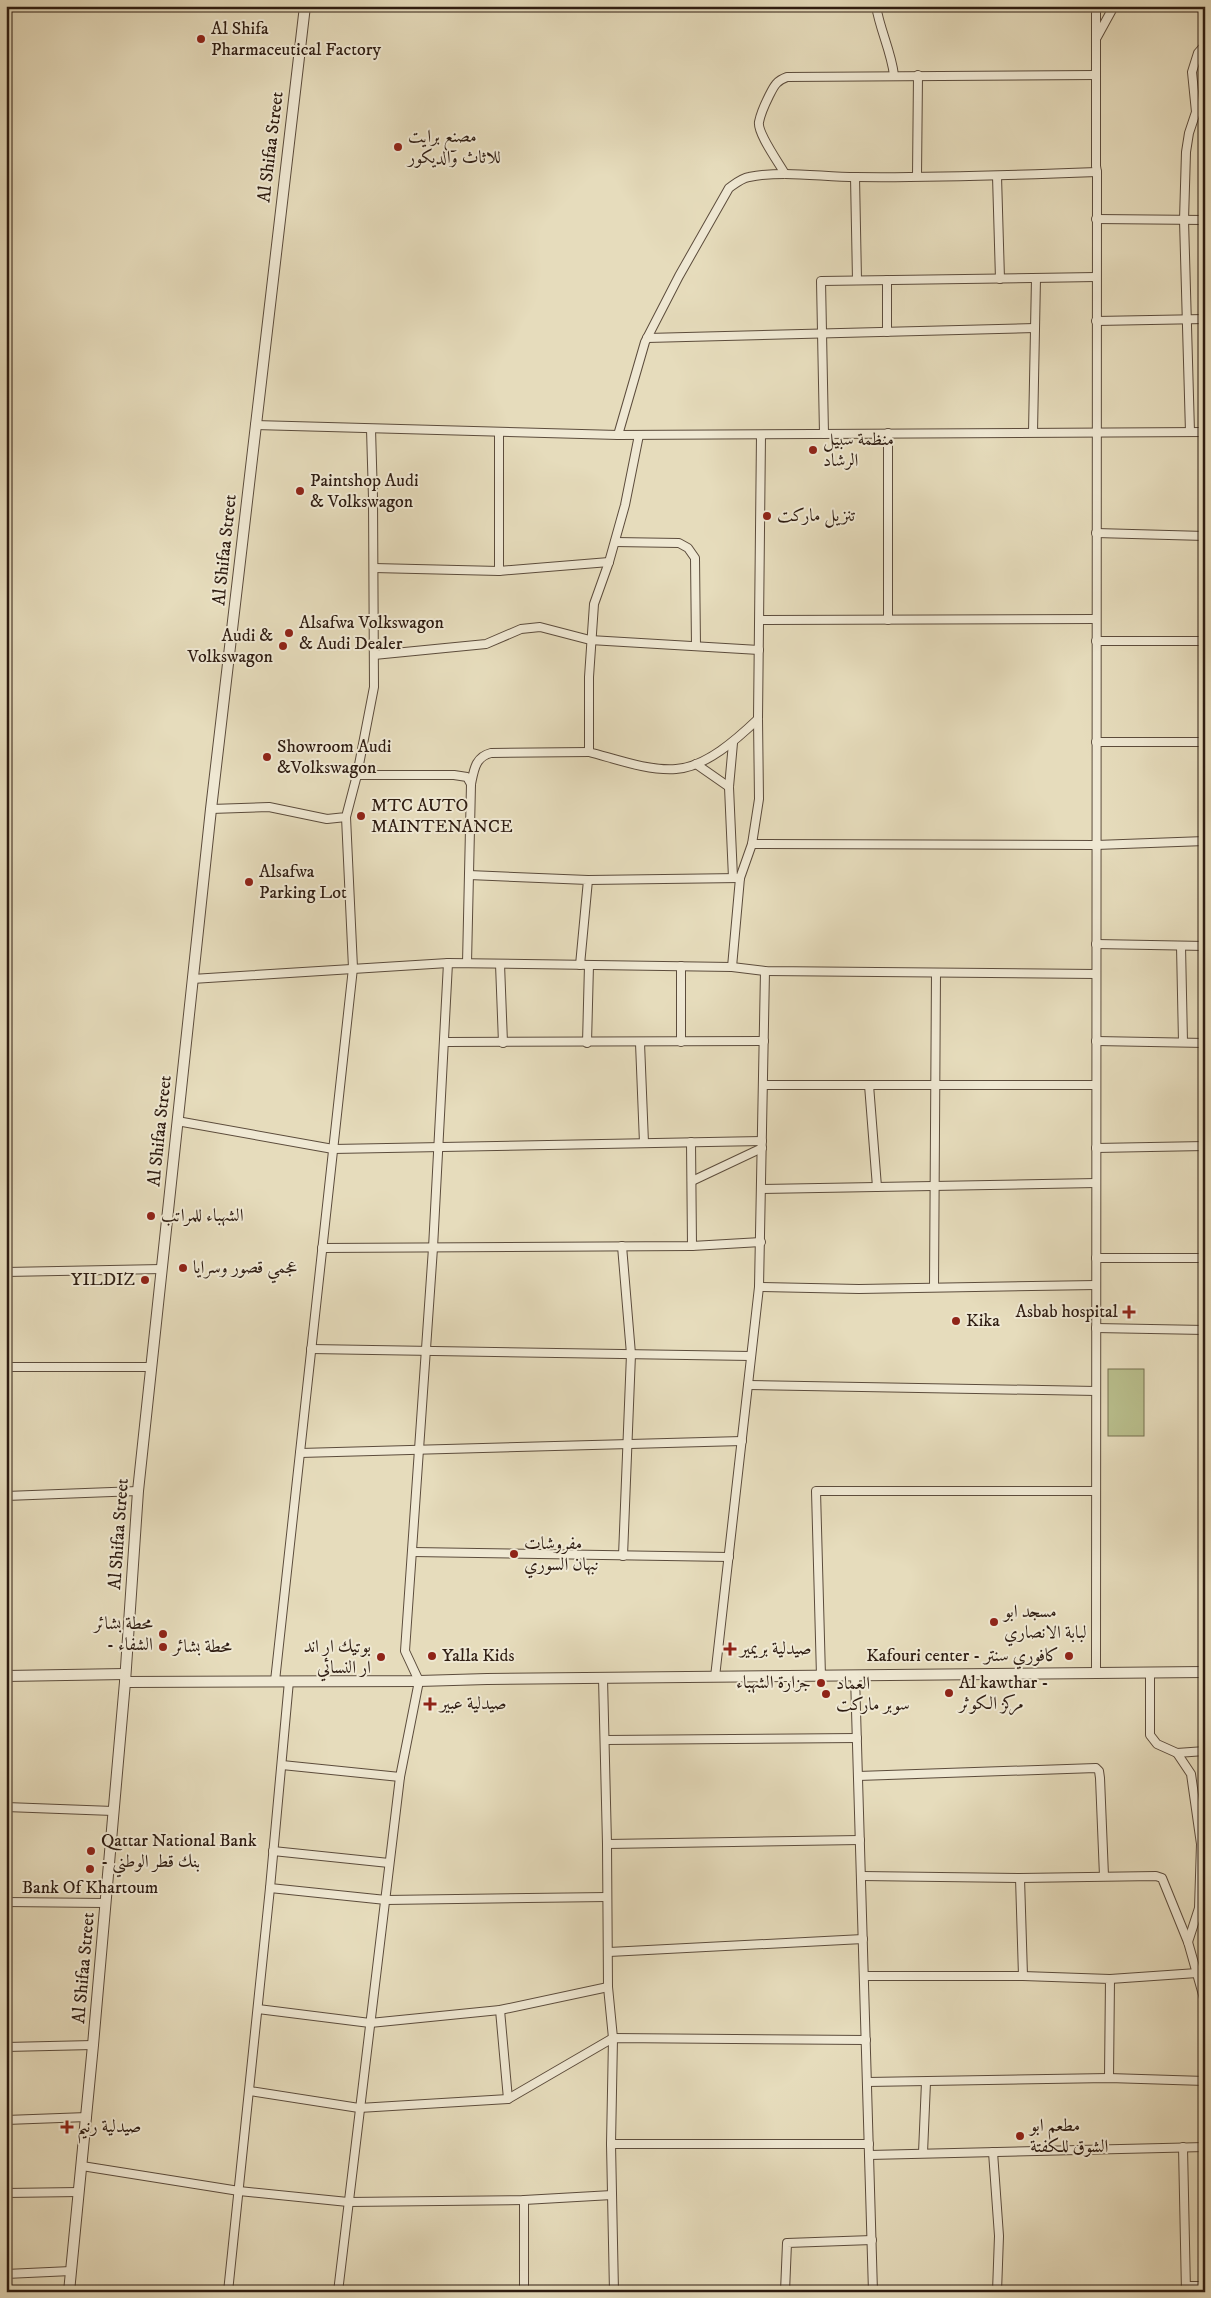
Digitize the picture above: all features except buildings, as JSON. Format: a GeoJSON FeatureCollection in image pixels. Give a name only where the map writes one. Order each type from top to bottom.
{"type":"FeatureCollection","features":[{"type":"Feature","properties":{"kind":"street","name":"Al Shifaa Street"},"geometry":{"type":"LineString","coordinates":[[69,2292],[87,2118],[114,1811],[138,1491],[211,809],[305,6]]}},
{"type":"Feature","properties":{"kind":"street"},"geometry":{"type":"LineString","coordinates":[[876,6],[880,28],[892,58],[894,75]]}},
{"type":"Feature","properties":{"kind":"street"},"geometry":{"type":"LineString","coordinates":[[1096,6],[1096,1673]]}},
{"type":"Feature","properties":{"kind":"street"},"geometry":{"type":"LineString","coordinates":[[1096,43],[1100,30],[1114,6]]}},
{"type":"Feature","properties":{"kind":"street"},"geometry":{"type":"LineString","coordinates":[[1190,432],[1184,220],[1186,152],[1189,133],[1201,112],[1192,72],[1198,53],[1205,45]]}},
{"type":"Feature","properties":{"kind":"street"},"geometry":{"type":"LineString","coordinates":[[785,174],[759,127],[763,108],[774,86],[779,80],[787,77],[894,75],[1096,76]]}},
{"type":"Feature","properties":{"kind":"street"},"geometry":{"type":"LineString","coordinates":[[917,176],[918,75]]}},
{"type":"Feature","properties":{"kind":"street"},"geometry":{"type":"LineString","coordinates":[[618,435],[647,338],[679,276],[729,188],[748,177],[785,174],[855,177],[997,176],[1097,172]]}},
{"type":"Feature","properties":{"kind":"street"},"geometry":{"type":"LineString","coordinates":[[997,176],[1000,279]]}},
{"type":"Feature","properties":{"kind":"street"},"geometry":{"type":"LineString","coordinates":[[855,177],[858,280]]}},
{"type":"Feature","properties":{"kind":"street"},"geometry":{"type":"LineString","coordinates":[[1096,219],[1205,220]]}},
{"type":"Feature","properties":{"kind":"street"},"geometry":{"type":"LineString","coordinates":[[824,434],[821,281],[1096,277]]}},
{"type":"Feature","properties":{"kind":"street"},"geometry":{"type":"LineString","coordinates":[[1033,432],[1036,278]]}},
{"type":"Feature","properties":{"kind":"street"},"geometry":{"type":"LineString","coordinates":[[887,280],[887,332]]}},
{"type":"Feature","properties":{"kind":"street"},"geometry":{"type":"LineString","coordinates":[[1096,321],[1205,320]]}},
{"type":"Feature","properties":{"kind":"street"},"geometry":{"type":"LineString","coordinates":[[647,338],[1035,328]]}},
{"type":"Feature","properties":{"kind":"street"},"geometry":{"type":"LineString","coordinates":[[255,426],[618,435],[1205,432]]}},
{"type":"Feature","properties":{"kind":"street"},"geometry":{"type":"LineString","coordinates":[[275,1681],[353,968],[346,817],[357,775],[374,687],[371,429]]}},
{"type":"Feature","properties":{"kind":"street"},"geometry":{"type":"LineString","coordinates":[[498,432],[499,571]]}},
{"type":"Feature","properties":{"kind":"street"},"geometry":{"type":"LineString","coordinates":[[888,433],[888,620]]}},
{"type":"Feature","properties":{"kind":"street"},"geometry":{"type":"LineString","coordinates":[[589,752],[590,640],[594,604],[609,562],[625,505],[639,435]]}},
{"type":"Feature","properties":{"kind":"street"},"geometry":{"type":"LineString","coordinates":[[736,878],[752,844],[759,799],[761,435]]}},
{"type":"Feature","properties":{"kind":"street"},"geometry":{"type":"LineString","coordinates":[[1096,532],[1205,536]]}},
{"type":"Feature","properties":{"kind":"street"},"geometry":{"type":"LineString","coordinates":[[615,542],[679,543],[688,548],[695,558],[696,646]]}},
{"type":"Feature","properties":{"kind":"street"},"geometry":{"type":"LineString","coordinates":[[374,568],[499,571],[609,562]]}},
{"type":"Feature","properties":{"kind":"street"},"geometry":{"type":"LineString","coordinates":[[760,620],[1096,619]]}},
{"type":"Feature","properties":{"kind":"street"},"geometry":{"type":"LineString","coordinates":[[374,655],[486,644],[522,629],[540,627],[590,640],[759,650]]}},
{"type":"Feature","properties":{"kind":"street"},"geometry":{"type":"LineString","coordinates":[[1096,641],[1205,641]]}},
{"type":"Feature","properties":{"kind":"street"},"geometry":{"type":"LineString","coordinates":[[467,963],[471,784],[474,769],[479,759],[491,753],[589,752],[663,769],[678,769],[696,764],[732,743],[758,719]]}},
{"type":"Feature","properties":{"kind":"street"},"geometry":{"type":"LineString","coordinates":[[1096,742],[1205,742]]}},
{"type":"Feature","properties":{"kind":"street"},"geometry":{"type":"LineString","coordinates":[[732,743],[729,787],[736,878],[732,967]]}},
{"type":"Feature","properties":{"kind":"street"},"geometry":{"type":"LineString","coordinates":[[696,764],[729,787]]}},
{"type":"Feature","properties":{"kind":"street"},"geometry":{"type":"LineString","coordinates":[[357,775],[454,774],[467,777],[471,784]]}},
{"type":"Feature","properties":{"kind":"street"},"geometry":{"type":"LineString","coordinates":[[211,809],[269,807],[327,819],[346,817]]}},
{"type":"Feature","properties":{"kind":"street"},"geometry":{"type":"LineString","coordinates":[[752,844],[1096,845],[1205,841]]}},
{"type":"Feature","properties":{"kind":"street"},"geometry":{"type":"LineString","coordinates":[[469,875],[588,880],[736,878]]}},
{"type":"Feature","properties":{"kind":"street"},"geometry":{"type":"LineString","coordinates":[[587,1042],[585,965],[588,880]]}},
{"type":"Feature","properties":{"kind":"street"},"geometry":{"type":"LineString","coordinates":[[1096,944],[1205,946]]}},
{"type":"Feature","properties":{"kind":"street"},"geometry":{"type":"LineString","coordinates":[[1181,946],[1183,1042]]}},
{"type":"Feature","properties":{"kind":"street"},"geometry":{"type":"LineString","coordinates":[[192,978],[448,963],[732,967],[765,971],[1096,974]]}},
{"type":"Feature","properties":{"kind":"street"},"geometry":{"type":"LineString","coordinates":[[338,2292],[400,1777],[419,1681],[405,1651],[433,1248],[448,963]]}},
{"type":"Feature","properties":{"kind":"street"},"geometry":{"type":"LineString","coordinates":[[500,964],[503,1042]]}},
{"type":"Feature","properties":{"kind":"street"},"geometry":{"type":"LineString","coordinates":[[680,966],[681,1042]]}},
{"type":"Feature","properties":{"kind":"street"},"geometry":{"type":"LineString","coordinates":[[715,1677],[759,1287],[765,971]]}},
{"type":"Feature","properties":{"kind":"street"},"geometry":{"type":"LineString","coordinates":[[934,1287],[936,973]]}},
{"type":"Feature","properties":{"kind":"street"},"geometry":{"type":"LineString","coordinates":[[445,1042],[764,1041]]}},
{"type":"Feature","properties":{"kind":"street"},"geometry":{"type":"LineString","coordinates":[[1096,1041],[1205,1043]]}},
{"type":"Feature","properties":{"kind":"street"},"geometry":{"type":"LineString","coordinates":[[640,1042],[644,1143]]}},
{"type":"Feature","properties":{"kind":"street"},"geometry":{"type":"LineString","coordinates":[[764,1085],[1096,1085]]}},
{"type":"Feature","properties":{"kind":"street"},"geometry":{"type":"LineString","coordinates":[[869,1085],[876,1187]]}},
{"type":"Feature","properties":{"kind":"street"},"geometry":{"type":"LineString","coordinates":[[178,1121],[333,1149],[691,1142],[762,1145]]}},
{"type":"Feature","properties":{"kind":"street"},"geometry":{"type":"LineString","coordinates":[[691,1142],[692,1246]]}},
{"type":"Feature","properties":{"kind":"street"},"geometry":{"type":"LineString","coordinates":[[692,1181],[762,1145]]}},
{"type":"Feature","properties":{"kind":"street"},"geometry":{"type":"LineString","coordinates":[[1096,1148],[1205,1146]]}},
{"type":"Feature","properties":{"kind":"street"},"geometry":{"type":"LineString","coordinates":[[761,1189],[1096,1183]]}},
{"type":"Feature","properties":{"kind":"street"},"geometry":{"type":"LineString","coordinates":[[322,1248],[692,1246],[761,1242]]}},
{"type":"Feature","properties":{"kind":"street"},"geometry":{"type":"LineString","coordinates":[[622,1246],[630,1354],[623,1556]]}},
{"type":"Feature","properties":{"kind":"street"},"geometry":{"type":"LineString","coordinates":[[1096,1258],[1205,1258]]}},
{"type":"Feature","properties":{"kind":"street"},"geometry":{"type":"LineString","coordinates":[[6,1272],[162,1269]]}},
{"type":"Feature","properties":{"kind":"street"},"geometry":{"type":"LineString","coordinates":[[759,1287],[859,1290],[934,1287],[1096,1286]]}},
{"type":"Feature","properties":{"kind":"street"},"geometry":{"type":"LineString","coordinates":[[1096,1328],[1205,1330]]}},
{"type":"Feature","properties":{"kind":"street"},"geometry":{"type":"LineString","coordinates":[[311,1349],[751,1356]]}},
{"type":"Feature","properties":{"kind":"street"},"geometry":{"type":"LineString","coordinates":[[6,1368],[152,1367]]}},
{"type":"Feature","properties":{"kind":"street"},"geometry":{"type":"LineString","coordinates":[[748,1385],[1096,1391]]}},
{"type":"Feature","properties":{"kind":"street"},"geometry":{"type":"LineString","coordinates":[[300,1453],[742,1441]]}},
{"type":"Feature","properties":{"kind":"street"},"geometry":{"type":"LineString","coordinates":[[6,1496],[138,1491]]}},
{"type":"Feature","properties":{"kind":"street"},"geometry":{"type":"LineString","coordinates":[[821,1676],[816,1491],[1096,1491]]}},
{"type":"Feature","properties":{"kind":"street"},"geometry":{"type":"LineString","coordinates":[[412,1552],[729,1558]]}},
{"type":"Feature","properties":{"kind":"street"},"geometry":{"type":"LineString","coordinates":[[1150,1672],[1150,1735],[1157,1744],[1177,1753],[1205,1751]]}},
{"type":"Feature","properties":{"kind":"street"},"geometry":{"type":"LineString","coordinates":[[6,1676],[275,1681],[419,1681],[1205,1672]]}},
{"type":"Feature","properties":{"kind":"street"},"geometry":{"type":"LineString","coordinates":[[855,1676],[873,2292]]}},
{"type":"Feature","properties":{"kind":"street"},"geometry":{"type":"LineString","coordinates":[[603,1678],[608,1844],[608,1987],[613,2038],[611,2144],[614,2292]]}},
{"type":"Feature","properties":{"kind":"street"},"geometry":{"type":"LineString","coordinates":[[228,2292],[250,2091],[289,1681]]}},
{"type":"Feature","properties":{"kind":"street"},"geometry":{"type":"LineString","coordinates":[[605,1740],[857,1738]]}},
{"type":"Feature","properties":{"kind":"street"},"geometry":{"type":"LineString","coordinates":[[1177,1753],[1191,1774],[1203,1844],[1202,1896],[1188,1942]]}},
{"type":"Feature","properties":{"kind":"street"},"geometry":{"type":"LineString","coordinates":[[282,1765],[400,1777]]}},
{"type":"Feature","properties":{"kind":"street"},"geometry":{"type":"LineString","coordinates":[[858,1776],[1096,1768],[1100,1771],[1104,1876]]}},
{"type":"Feature","properties":{"kind":"street"},"geometry":{"type":"LineString","coordinates":[[6,1807],[114,1811]]}},
{"type":"Feature","properties":{"kind":"street"},"geometry":{"type":"LineString","coordinates":[[608,1844],[860,1840]]}},
{"type":"Feature","properties":{"kind":"street"},"geometry":{"type":"LineString","coordinates":[[272,1851],[389,1863]]}},
{"type":"Feature","properties":{"kind":"street"},"geometry":{"type":"LineString","coordinates":[[862,1876],[1020,1878],[1156,1876],[1162,1878],[1188,1942],[1205,2002]]}},
{"type":"Feature","properties":{"kind":"street"},"geometry":{"type":"LineString","coordinates":[[1020,1878],[1023,1976]]}},
{"type":"Feature","properties":{"kind":"street"},"geometry":{"type":"LineString","coordinates":[[270,1888],[386,1900],[607,1897]]}},
{"type":"Feature","properties":{"kind":"street"},"geometry":{"type":"LineString","coordinates":[[6,1902],[106,1903]]}},
{"type":"Feature","properties":{"kind":"street"},"geometry":{"type":"LineString","coordinates":[[608,1952],[863,1939]]}},
{"type":"Feature","properties":{"kind":"street"},"geometry":{"type":"LineString","coordinates":[[864,1976],[1023,1976],[1110,1979],[1197,1973]]}},
{"type":"Feature","properties":{"kind":"street"},"geometry":{"type":"LineString","coordinates":[[1109,2078],[1110,1979]]}},
{"type":"Feature","properties":{"kind":"street"},"geometry":{"type":"LineString","coordinates":[[258,2009],[370,2023],[500,2010],[608,1987]]}},
{"type":"Feature","properties":{"kind":"street"},"geometry":{"type":"LineString","coordinates":[[500,2010],[508,2100]]}},
{"type":"Feature","properties":{"kind":"street"},"geometry":{"type":"LineString","coordinates":[[250,2091],[359,2108],[508,2100],[613,2038],[866,2040]]}},
{"type":"Feature","properties":{"kind":"street"},"geometry":{"type":"LineString","coordinates":[[6,2047],[93,2045]]}},
{"type":"Feature","properties":{"kind":"street"},"geometry":{"type":"LineString","coordinates":[[867,2082],[1109,2078],[1205,2081]]}},
{"type":"Feature","properties":{"kind":"street"},"geometry":{"type":"LineString","coordinates":[[923,2154],[926,2082]]}},
{"type":"Feature","properties":{"kind":"street"},"geometry":{"type":"LineString","coordinates":[[6,2120],[87,2118]]}},
{"type":"Feature","properties":{"kind":"street"},"geometry":{"type":"LineString","coordinates":[[611,2144],[869,2144]]}},
{"type":"Feature","properties":{"kind":"street"},"geometry":{"type":"LineString","coordinates":[[869,2155],[1205,2146]]}},
{"type":"Feature","properties":{"kind":"street"},"geometry":{"type":"LineString","coordinates":[[1183,2147],[1186,2289],[1205,2286]]}},
{"type":"Feature","properties":{"kind":"street"},"geometry":{"type":"LineString","coordinates":[[993,2152],[999,2236],[997,2292]]}},
{"type":"Feature","properties":{"kind":"street"},"geometry":{"type":"LineString","coordinates":[[82,2166],[239,2191],[348,2202],[524,2200],[612,2195]]}},
{"type":"Feature","properties":{"kind":"street"},"geometry":{"type":"LineString","coordinates":[[6,2193],[80,2192]]}},
{"type":"Feature","properties":{"kind":"street"},"geometry":{"type":"LineString","coordinates":[[524,2200],[524,2292]]}},
{"type":"Feature","properties":{"kind":"street"},"geometry":{"type":"LineString","coordinates":[[785,2292],[787,2242],[872,2240]]}},
{"type":"Feature","properties":{"kind":"street"},"geometry":{"type":"LineString","coordinates":[[6,2274],[71,2272]]}},
{"type":"Feature","properties":{"kind":"green space"},"geometry":{"type":"Polygon","coordinates":[[[1108,1369],[1144,1369],[1144,1436],[1108,1436],[1108,1369]]]}},
{"type":"Feature","properties":{"kind":"place","name":"Al Shifa Pharmaceutical Factory"},"geometry":{"type":"Point","coordinates":[201,39]}},
{"type":"Feature","properties":{"kind":"place","name":"مصنع برايت للاثاث والديكور"},"geometry":{"type":"Point","coordinates":[398,147]}},
{"type":"Feature","properties":{"kind":"place","name":"منظمة سبيل الرشاد"},"geometry":{"type":"Point","coordinates":[813,450]}},
{"type":"Feature","properties":{"kind":"place","name":"Paintshop Audi & Volkswagon"},"geometry":{"type":"Point","coordinates":[300,491]}},
{"type":"Feature","properties":{"kind":"place","name":"تنزيل ماركت"},"geometry":{"type":"Point","coordinates":[767,516]}},
{"type":"Feature","properties":{"kind":"place","name":"Alsafwa Volkswagon & Audi Dealer"},"geometry":{"type":"Point","coordinates":[289,633]}},
{"type":"Feature","properties":{"kind":"place","name":"Audi & Volkswagon"},"geometry":{"type":"Point","coordinates":[283,646]}},
{"type":"Feature","properties":{"kind":"place","name":"Showroom Audi &Volkswagon"},"geometry":{"type":"Point","coordinates":[267,757]}},
{"type":"Feature","properties":{"kind":"place","name":"MTC AUTO MAINTENANCE"},"geometry":{"type":"Point","coordinates":[361,816]}},
{"type":"Feature","properties":{"kind":"place","name":"Alsafwa Parking Lot"},"geometry":{"type":"Point","coordinates":[249,882]}},
{"type":"Feature","properties":{"kind":"place","name":"الشهباء للمراتب"},"geometry":{"type":"Point","coordinates":[151,1216]}},
{"type":"Feature","properties":{"kind":"place","name":"عجمي قصور وسرايا"},"geometry":{"type":"Point","coordinates":[183,1268]}},
{"type":"Feature","properties":{"kind":"place","name":"YILDIZ"},"geometry":{"type":"Point","coordinates":[145,1280]}},
{"type":"Feature","properties":{"kind":"place","name":"Asbab hospital"},"geometry":{"type":"Point","coordinates":[1129,1312]}},
{"type":"Feature","properties":{"kind":"place","name":"Kika"},"geometry":{"type":"Point","coordinates":[956,1321]}},
{"type":"Feature","properties":{"kind":"place","name":"مفروشات نبهان السوري"},"geometry":{"type":"Point","coordinates":[514,1554]}},
{"type":"Feature","properties":{"kind":"place","name":"مسجد ابو لبابة الانصاري"},"geometry":{"type":"Point","coordinates":[994,1622]}},
{"type":"Feature","properties":{"kind":"place","name":"محطة بشائر - الشفاء"},"geometry":{"type":"Point","coordinates":[163,1634]}},
{"type":"Feature","properties":{"kind":"place","name":"محطة بشائر"},"geometry":{"type":"Point","coordinates":[163,1647]}},
{"type":"Feature","properties":{"kind":"place","name":"صيدلية بريمير"},"geometry":{"type":"Point","coordinates":[730,1649]}},
{"type":"Feature","properties":{"kind":"place","name":"Yalla Kids"},"geometry":{"type":"Point","coordinates":[432,1656]}},
{"type":"Feature","properties":{"kind":"place","name":"Kafouri center - كافوري سنتر"},"geometry":{"type":"Point","coordinates":[1069,1656]}},
{"type":"Feature","properties":{"kind":"place","name":"بوتيك ار اند ار النسائي"},"geometry":{"type":"Point","coordinates":[381,1657]}},
{"type":"Feature","properties":{"kind":"place","name":"جزارة الشهباء"},"geometry":{"type":"Point","coordinates":[821,1683]}},
{"type":"Feature","properties":{"kind":"place","name":"Al kawthar - مركز الكوثر"},"geometry":{"type":"Point","coordinates":[949,1693]}},
{"type":"Feature","properties":{"kind":"place","name":"العماد سوبر ماركت"},"geometry":{"type":"Point","coordinates":[826,1694]}},
{"type":"Feature","properties":{"kind":"place","name":"صيدلية عبير"},"geometry":{"type":"Point","coordinates":[430,1704]}},
{"type":"Feature","properties":{"kind":"place","name":"Qattar National Bank - بنك قطر الوطني"},"geometry":{"type":"Point","coordinates":[91,1851]}},
{"type":"Feature","properties":{"kind":"place","name":"Bank Of Khartoum"},"geometry":{"type":"Point","coordinates":[90,1869]}},
{"type":"Feature","properties":{"kind":"place","name":"صيدلية رنيم"},"geometry":{"type":"Point","coordinates":[67,2127]}},
{"type":"Feature","properties":{"kind":"place","name":"مطعم ابو الشوق للكفتة"},"geometry":{"type":"Point","coordinates":[1020,2136]}}]}
